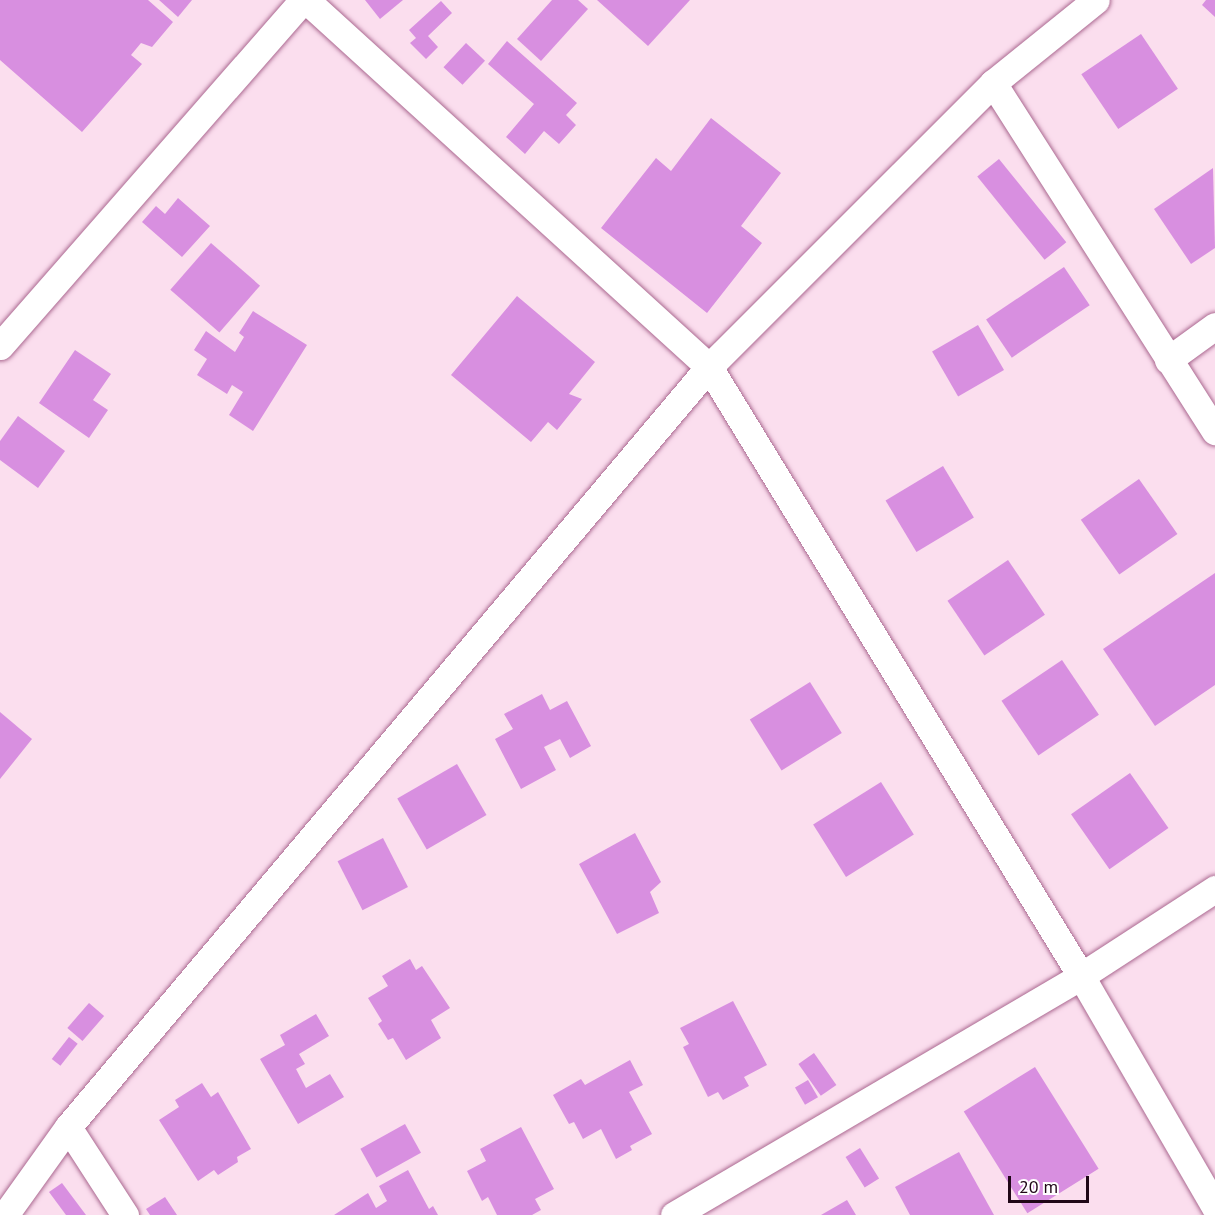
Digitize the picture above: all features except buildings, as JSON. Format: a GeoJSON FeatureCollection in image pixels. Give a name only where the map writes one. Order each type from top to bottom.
{"type":"FeatureCollection","features":[{"type":"Feature","properties":{"kind":"street"},"geometry":{"type":"LineString","coordinates":[[0,346],[304,0],[709,367],[1081,976],[1215,1207]]}},
{"type":"Feature","properties":{"kind":"street"},"geometry":{"type":"LineString","coordinates":[[5,1215],[68,1126],[709,367],[993,83],[1096,0]]}},
{"type":"Feature","properties":{"kind":"street"},"geometry":{"type":"LineString","coordinates":[[993,83],[1215,431]]}},
{"type":"Feature","properties":{"kind":"street"},"geometry":{"type":"LineString","coordinates":[[1168,360],[1215,326]]}},
{"type":"Feature","properties":{"kind":"street"},"geometry":{"type":"LineString","coordinates":[[674,1215],[1081,976],[1215,889]]}},
{"type":"Feature","properties":{"kind":"street"},"geometry":{"type":"LineString","coordinates":[[68,1126],[125,1215]]}}]}
